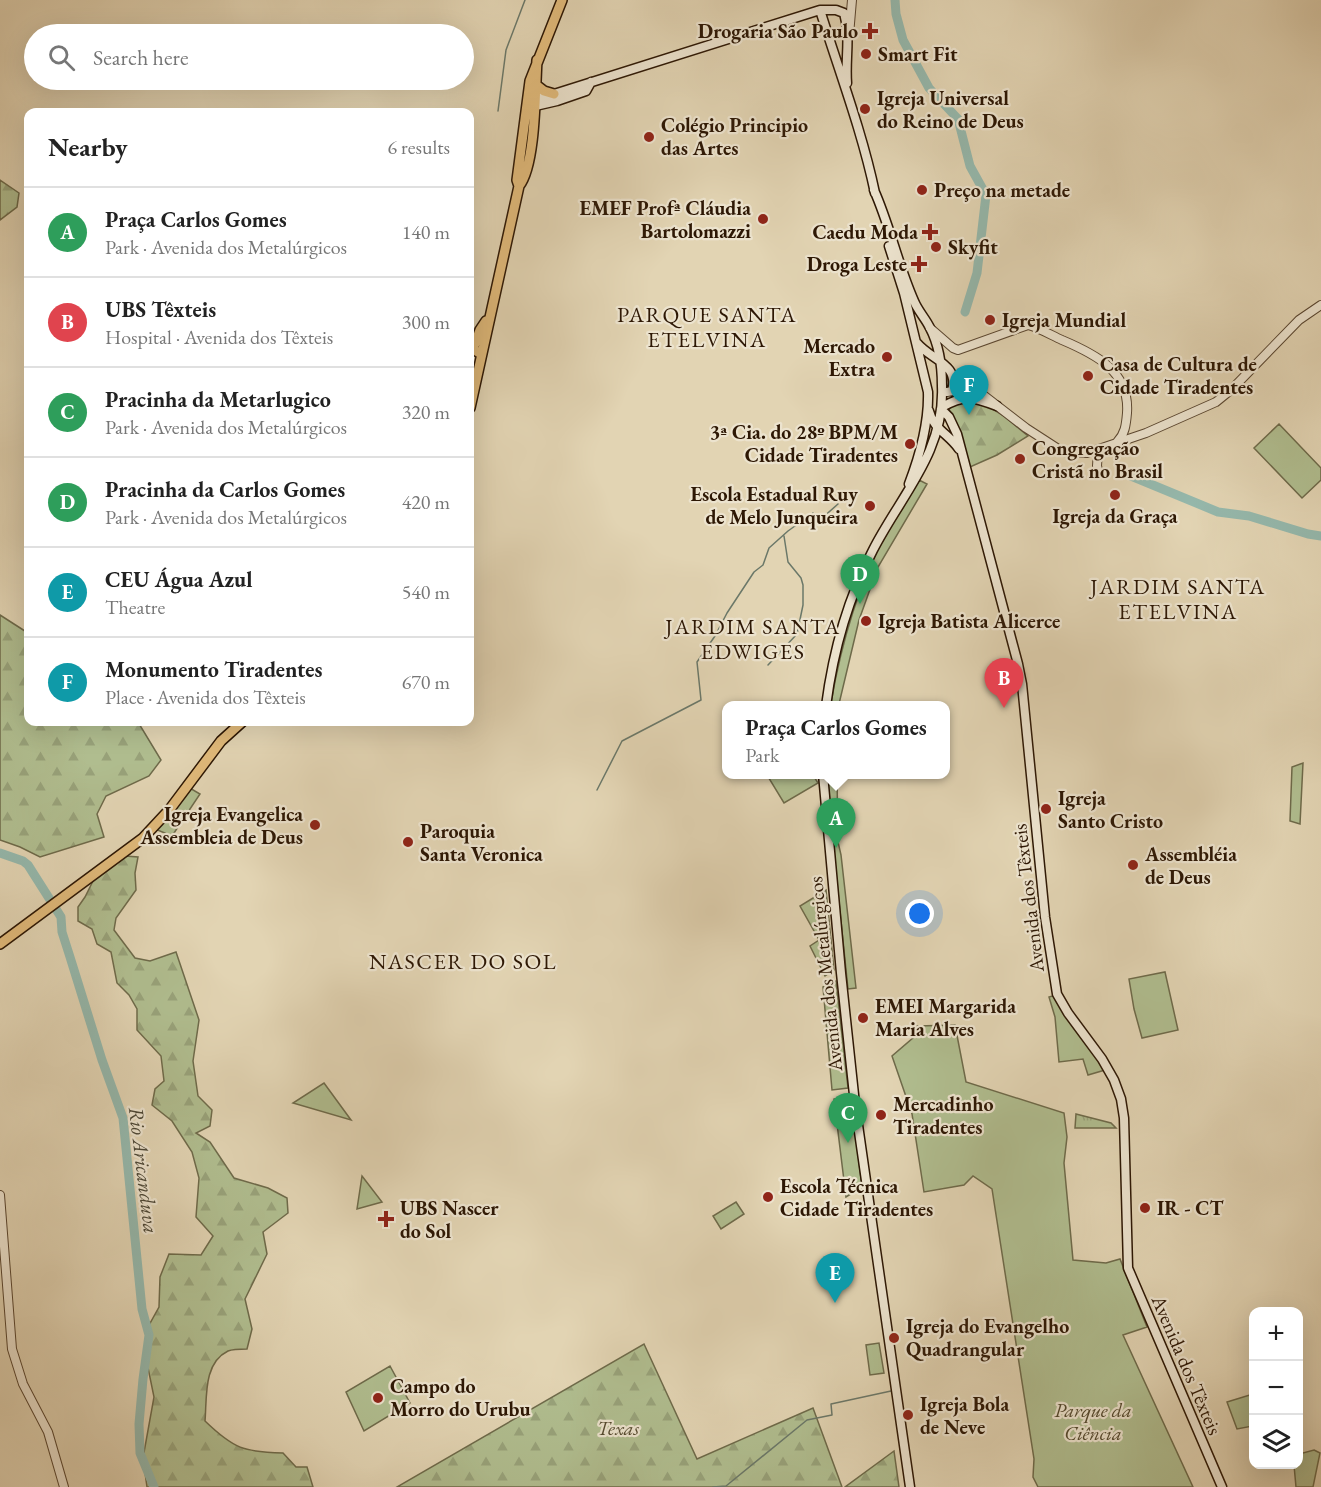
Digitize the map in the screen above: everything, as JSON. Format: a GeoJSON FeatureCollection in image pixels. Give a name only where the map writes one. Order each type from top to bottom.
{"type":"FeatureCollection","features":[{"type":"Feature","properties":{"kind":"main road"},"geometry":{"type":"LineString","coordinates":[[474,388],[534,127],[530,105],[530,81],[562,0]]}},
{"type":"Feature","properties":{"kind":"main road"},"geometry":{"type":"LineString","coordinates":[[530,105],[554,94],[804,15],[820,10],[837,9],[844,13],[848,40],[846,72],[848,95]]}},
{"type":"Feature","properties":{"kind":"main road"},"geometry":{"type":"LineString","coordinates":[[820,10],[848,95],[878,209],[904,293],[926,382],[929,408],[915,469],[904,496]]}},
{"type":"Feature","properties":{"kind":"main road"},"geometry":{"type":"LineString","coordinates":[[804,15],[818,22],[827,34]]}},
{"type":"Feature","properties":{"kind":"main road"},"geometry":{"type":"LineString","coordinates":[[831,49],[843,48],[848,40]]}},
{"type":"Feature","properties":{"kind":"main road"},"geometry":{"type":"LineString","coordinates":[[520,183],[524,136],[535,84],[537,60]]}},
{"type":"Feature","properties":{"kind":"main road"},"geometry":{"type":"LineString","coordinates":[[530,105],[586,91],[591,82]]}},
{"type":"Feature","properties":{"kind":"main road"},"geometry":{"type":"LineString","coordinates":[[535,84],[544,91],[554,94]]}},
{"type":"Feature","properties":{"kind":"main road"},"geometry":{"type":"LineString","coordinates":[[827,701],[836,648],[851,600],[873,550],[923,468],[938,428],[943,393],[939,360],[930,327],[914,302],[874,190]]}},
{"type":"Feature","properties":{"kind":"main road"},"geometry":{"type":"LineString","coordinates":[[915,340],[919,333],[930,327]]}},
{"type":"Feature","properties":{"kind":"main road"},"geometry":{"type":"LineString","coordinates":[[915,340],[923,350],[939,360],[954,375],[952,391]]}},
{"type":"Feature","properties":{"kind":"main road"},"geometry":{"type":"LineString","coordinates":[[926,382],[943,393]]}},
{"type":"Feature","properties":{"kind":"main road"},"geometry":{"type":"LineString","coordinates":[[941,408],[965,397],[979,399],[997,406]]}},
{"type":"Feature","properties":{"kind":"main road","name":"Avenida dos Têxteis"},"geometry":{"type":"LineString","coordinates":[[929,408],[931,418],[938,428],[954,442],[962,455]]}},
{"type":"Feature","properties":{"kind":"main road","name":"Avenida dos Têxteis"},"geometry":{"type":"LineString","coordinates":[[941,408],[953,425],[962,455],[1022,684],[1044,905],[1057,994],[1102,1059],[1114,1080],[1121,1099],[1124,1118],[1128,1268],[1222,1487]]}},
{"type":"Feature","properties":{"kind":"main road"},"geometry":{"type":"LineString","coordinates":[[0,944],[120,857],[153,830],[221,741],[238,726]]}},
{"type":"Feature","properties":{"kind":"main road","name":"Avenida dos Metalúrgicos"},"geometry":{"type":"LineString","coordinates":[[822,779],[855,1104],[910,1487]]}},
{"type":"Feature","properties":{"kind":"street"},"geometry":{"type":"LineString","coordinates":[[837,9],[850,0]]}},
{"type":"Feature","properties":{"kind":"street"},"geometry":{"type":"LineString","coordinates":[[848,40],[850,0]]}},
{"type":"Feature","properties":{"kind":"street"},"geometry":{"type":"LineString","coordinates":[[943,393],[966,389],[978,391],[1026,428],[1063,452],[1098,450],[1153,430],[1216,402],[1232,389],[1299,320],[1321,305]]}},
{"type":"Feature","properties":{"kind":"street"},"geometry":{"type":"LineString","coordinates":[[930,327],[958,350],[1028,325],[1087,351],[1114,371],[1128,402],[1126,428],[1116,443]]}},
{"type":"Feature","properties":{"kind":"street"},"geometry":{"type":"LineString","coordinates":[[1126,428],[1136,431],[1153,430]]}},
{"type":"Feature","properties":{"kind":"street"},"geometry":{"type":"LineString","coordinates":[[1098,450],[1099,473]]}},
{"type":"Feature","properties":{"kind":"street"},"geometry":{"type":"LineString","coordinates":[[0,1195],[12,1348],[23,1384],[48,1432],[64,1487]]}},
{"type":"Feature","properties":{"kind":"green space"},"geometry":{"type":"Polygon","coordinates":[[[0,180],[19,193],[17,207],[0,220],[0,180]]]}},
{"type":"Feature","properties":{"kind":"green space"},"geometry":{"type":"Polygon","coordinates":[[[964,400],[983,403],[1004,416],[1028,436],[997,455],[970,467],[962,438],[949,410],[952,404],[964,400]]]}},
{"type":"Feature","properties":{"kind":"green space"},"geometry":{"type":"Polygon","coordinates":[[[1279,424],[1321,468],[1321,480],[1302,498],[1254,448],[1279,424]]]}},
{"type":"Feature","properties":{"kind":"green space"},"geometry":{"type":"Polygon","coordinates":[[[919,480],[927,484],[878,567],[859,620],[840,701],[831,701],[845,638],[858,596],[889,528],[919,480]]]}},
{"type":"Feature","properties":{"kind":"green space"},"geometry":{"type":"Polygon","coordinates":[[[0,615],[24,630],[24,726],[140,726],[161,760],[149,776],[106,796],[97,814],[104,837],[40,857],[0,840],[0,615]]]}},
{"type":"Feature","properties":{"kind":"green space"},"geometry":{"type":"Polygon","coordinates":[[[1303,763],[1300,824],[1290,821],[1292,767],[1303,763]]]}},
{"type":"Feature","properties":{"kind":"green space"},"geometry":{"type":"Polygon","coordinates":[[[769,779],[816,779],[818,783],[784,803],[769,779]]]}},
{"type":"Feature","properties":{"kind":"green space"},"geometry":{"type":"Polygon","coordinates":[[[826,779],[837,779],[838,842],[856,988],[848,989],[826,779]]]}},
{"type":"Feature","properties":{"kind":"green space"},"geometry":{"type":"Polygon","coordinates":[[[188,787],[200,794],[172,836],[155,829],[188,787]]]}},
{"type":"Feature","properties":{"kind":"green space"},"geometry":{"type":"Polygon","coordinates":[[[125,856],[138,857],[135,873],[136,890],[116,918],[114,930],[135,958],[150,961],[176,952],[199,1020],[193,1061],[198,1096],[212,1110],[210,1126],[196,1133],[210,1142],[234,1178],[268,1188],[287,1198],[288,1213],[263,1232],[267,1254],[245,1299],[252,1329],[247,1349],[228,1351],[214,1364],[208,1382],[205,1421],[224,1438],[240,1447],[258,1452],[283,1453],[296,1467],[307,1467],[313,1487],[147,1487],[143,1458],[154,1397],[147,1363],[148,1327],[159,1307],[160,1277],[169,1254],[201,1255],[213,1236],[196,1217],[199,1178],[192,1152],[172,1121],[152,1105],[155,1089],[164,1081],[161,1056],[137,1030],[137,1009],[129,995],[117,983],[111,952],[97,944],[92,929],[78,921],[78,907],[94,879],[125,856]]]}},
{"type":"Feature","properties":{"kind":"green space"},"geometry":{"type":"Polygon","coordinates":[[[826,890],[834,970],[825,976],[810,946],[819,940],[800,906],[826,890]]]}},
{"type":"Feature","properties":{"kind":"green space"},"geometry":{"type":"Polygon","coordinates":[[[1165,972],[1178,1030],[1142,1038],[1129,979],[1165,972]]]}},
{"type":"Feature","properties":{"kind":"green space"},"geometry":{"type":"Polygon","coordinates":[[[836,981],[848,1088],[832,1090],[823,987],[836,981]]]}},
{"type":"Feature","properties":{"kind":"green space"},"geometry":{"type":"Polygon","coordinates":[[[1056,995],[1105,1070],[1088,1075],[1083,1059],[1059,1062],[1055,1017],[1049,997],[1056,995]]]}},
{"type":"Feature","properties":{"kind":"green space","name":"Parque da Ciência"},"geometry":{"type":"Polygon","coordinates":[[[955,1025],[966,1082],[1064,1113],[1067,1137],[1064,1163],[1073,1260],[1106,1263],[1120,1259],[1147,1327],[1123,1335],[1193,1487],[1038,1487],[1033,1477],[1034,1459],[992,1189],[973,1176],[964,1185],[924,1192],[912,1114],[892,1056],[914,1037],[917,1026],[955,1025]]]}},
{"type":"Feature","properties":{"kind":"green space"},"geometry":{"type":"Polygon","coordinates":[[[324,1083],[351,1120],[293,1103],[324,1083]]]}},
{"type":"Feature","properties":{"kind":"green space"},"geometry":{"type":"Polygon","coordinates":[[[851,1096],[862,1187],[846,1197],[834,1099],[851,1096]]]}},
{"type":"Feature","properties":{"kind":"green space"},"geometry":{"type":"Polygon","coordinates":[[[1076,1114],[1111,1123],[1116,1128],[1075,1128],[1076,1114]]]}},
{"type":"Feature","properties":{"kind":"green space"},"geometry":{"type":"Polygon","coordinates":[[[362,1176],[382,1202],[357,1209],[362,1176]]]}},
{"type":"Feature","properties":{"kind":"green space"},"geometry":{"type":"Polygon","coordinates":[[[736,1202],[744,1214],[721,1229],[713,1216],[736,1202]]]}},
{"type":"Feature","properties":{"kind":"green space"},"geometry":{"type":"Polygon","coordinates":[[[879,1343],[884,1373],[870,1375],[866,1345],[879,1343]]]}},
{"type":"Feature","properties":{"kind":"green space","name":"Texas"},"geometry":{"type":"Polygon","coordinates":[[[644,1344],[697,1459],[813,1408],[842,1487],[397,1487],[644,1344]]]}},
{"type":"Feature","properties":{"kind":"green space","name":"Campo do Morro do Urubu"},"geometry":{"type":"Polygon","coordinates":[[[390,1366],[410,1403],[364,1431],[346,1392],[390,1366]]]}},
{"type":"Feature","properties":{"kind":"green space"},"geometry":{"type":"Polygon","coordinates":[[[1249,1395],[1249,1427],[1237,1429],[1227,1402],[1249,1395]]]}},
{"type":"Feature","properties":{"kind":"green space"},"geometry":{"type":"Polygon","coordinates":[[[1314,1450],[1320,1453],[1313,1487],[1296,1487],[1294,1469],[1303,1469],[1303,1453],[1314,1450]]]}},
{"type":"Feature","properties":{"kind":"green space"},"geometry":{"type":"Polygon","coordinates":[[[894,1451],[899,1487],[845,1487],[894,1451]]]}},
{"type":"Feature","properties":{"kind":"waterway"},"geometry":{"type":"LineString","coordinates":[[498,111],[506,50],[525,0]]}},
{"type":"Feature","properties":{"kind":"waterway"},"geometry":{"type":"LineString","coordinates":[[895,0],[903,40],[929,88],[958,119],[970,166],[986,195],[977,273],[965,312]]}},
{"type":"Feature","properties":{"kind":"waterway"},"geometry":{"type":"LineString","coordinates":[[1131,476],[1218,512],[1249,516],[1321,536]]}},
{"type":"Feature","properties":{"kind":"waterway"},"geometry":{"type":"LineString","coordinates":[[597,790],[622,741],[701,700],[697,662],[754,572],[763,565],[769,548],[813,513],[821,519],[838,504]]}},
{"type":"Feature","properties":{"kind":"waterway"},"geometry":{"type":"LineString","coordinates":[[768,665],[797,634],[803,605],[803,585],[801,578],[788,562],[784,536]]}},
{"type":"Feature","properties":{"kind":"waterway","name":"Rio Aricanduva"},"geometry":{"type":"LineString","coordinates":[[0,853],[28,865],[61,917],[62,932],[102,1060],[123,1118],[142,1309],[149,1335],[139,1424],[140,1453],[154,1487]]}},
{"type":"Feature","properties":{"kind":"waterway"},"geometry":{"type":"LineString","coordinates":[[713,1487],[726,1486],[807,1420],[832,1415],[831,1404],[891,1391]]}},
{"type":"Feature","properties":{"kind":"place","name":"Drogaria São Paulo"},"geometry":{"type":"Point","coordinates":[870,31]}},
{"type":"Feature","properties":{"kind":"place","name":"Smart Fit"},"geometry":{"type":"Point","coordinates":[866,54]}},
{"type":"Feature","properties":{"kind":"place","name":"Igreja Universal do Reino de Deus"},"geometry":{"type":"Point","coordinates":[865,109]}},
{"type":"Feature","properties":{"kind":"place","name":"Colégio Principio das Artes"},"geometry":{"type":"Point","coordinates":[649,137]}},
{"type":"Feature","properties":{"kind":"place","name":"Preço na metade"},"geometry":{"type":"Point","coordinates":[922,190]}},
{"type":"Feature","properties":{"kind":"place","name":"EMEF Profª Cláudia Bartolomazzi"},"geometry":{"type":"Point","coordinates":[763,219]}},
{"type":"Feature","properties":{"kind":"place","name":"Caedu Moda"},"geometry":{"type":"Point","coordinates":[930,232]}},
{"type":"Feature","properties":{"kind":"place","name":"Skyfit"},"geometry":{"type":"Point","coordinates":[936,247]}},
{"type":"Feature","properties":{"kind":"place","name":"Droga Leste"},"geometry":{"type":"Point","coordinates":[919,264]}},
{"type":"Feature","properties":{"kind":"place","name":"Igreja Mundial"},"geometry":{"type":"Point","coordinates":[990,320]}},
{"type":"Feature","properties":{"kind":"place","name":"Mercado Extra"},"geometry":{"type":"Point","coordinates":[887,357]}},
{"type":"Feature","properties":{"kind":"place","name":"Casa de Cultura de Cidade Tiradentes"},"geometry":{"type":"Point","coordinates":[1088,376]}},
{"type":"Feature","properties":{"kind":"place","name":"Monumento Tiradentes"},"geometry":{"type":"Point","coordinates":[969,415]}},
{"type":"Feature","properties":{"kind":"place","name":"3ª Cia. do 28º BPM/M Cidade Tiradentes"},"geometry":{"type":"Point","coordinates":[910,444]}},
{"type":"Feature","properties":{"kind":"place","name":"Congregação Cristã no Brasil"},"geometry":{"type":"Point","coordinates":[1020,459]}},
{"type":"Feature","properties":{"kind":"place","name":"Igreja da Graça"},"geometry":{"type":"Point","coordinates":[1115,495]}},
{"type":"Feature","properties":{"kind":"place","name":"Escola Estadual Ruy de Melo Junqueira"},"geometry":{"type":"Point","coordinates":[870,506]}},
{"type":"Feature","properties":{"kind":"place","name":"Pracinha da Carlos Gomes"},"geometry":{"type":"Point","coordinates":[860,604]}},
{"type":"Feature","properties":{"kind":"place","name":"Igreja Batista Alicerce"},"geometry":{"type":"Point","coordinates":[866,621]}},
{"type":"Feature","properties":{"kind":"place","name":"UBS Têxteis"},"geometry":{"type":"Point","coordinates":[1004,708]}},
{"type":"Feature","properties":{"kind":"place","name":"Igreja Santo Cristo"},"geometry":{"type":"Point","coordinates":[1046,809]}},
{"type":"Feature","properties":{"kind":"place","name":"Igreja Evangelica Assembleia de Deus"},"geometry":{"type":"Point","coordinates":[315,825]}},
{"type":"Feature","properties":{"kind":"place","name":"Paroquia Santa Veronica"},"geometry":{"type":"Point","coordinates":[408,842]}},
{"type":"Feature","properties":{"kind":"place","name":"Praça Carlos Gomes"},"geometry":{"type":"Point","coordinates":[836,848]}},
{"type":"Feature","properties":{"kind":"place","name":"Assembléia de Deus"},"geometry":{"type":"Point","coordinates":[1133,865]}},
{"type":"Feature","properties":{"kind":"place","name":"EMEI Margarida Maria Alves"},"geometry":{"type":"Point","coordinates":[863,1018]}},
{"type":"Feature","properties":{"kind":"place","name":"Mercadinho Tiradentes"},"geometry":{"type":"Point","coordinates":[881,1115]}},
{"type":"Feature","properties":{"kind":"place","name":"Pracinha da Metarlugico"},"geometry":{"type":"Point","coordinates":[848,1143]}},
{"type":"Feature","properties":{"kind":"place","name":"Escola Técnica Cidade Tiradentes"},"geometry":{"type":"Point","coordinates":[768,1197]}},
{"type":"Feature","properties":{"kind":"place","name":"IR - CT"},"geometry":{"type":"Point","coordinates":[1145,1208]}},
{"type":"Feature","properties":{"kind":"place","name":"UBS Nascer do Sol"},"geometry":{"type":"Point","coordinates":[386,1219]}},
{"type":"Feature","properties":{"kind":"place","name":"CEU Água Azul"},"geometry":{"type":"Point","coordinates":[835,1303]}},
{"type":"Feature","properties":{"kind":"place","name":"Igreja do Evangelho Quadrangular"},"geometry":{"type":"Point","coordinates":[894,1338]}},
{"type":"Feature","properties":{"kind":"place","name":"Campo do Morro do Urubu"},"geometry":{"type":"Point","coordinates":[378,1398]}},
{"type":"Feature","properties":{"kind":"place","name":"Igreja Bola de Neve"},"geometry":{"type":"Point","coordinates":[908,1415]}},
{"type":"Feature","properties":{"kind":"district","name":"PARQUE SANTA ETELVINA"},"geometry":{"type":"Point","coordinates":[707,326]}},
{"type":"Feature","properties":{"kind":"district","name":"JARDIM SANTA ETELVINA"},"geometry":{"type":"Point","coordinates":[1178,598]}},
{"type":"Feature","properties":{"kind":"district","name":"JARDIM SANTA EDWIGES"},"geometry":{"type":"Point","coordinates":[753,638]}},
{"type":"Feature","properties":{"kind":"district","name":"NASCER DO SOL"},"geometry":{"type":"Point","coordinates":[463,961]}}]}
